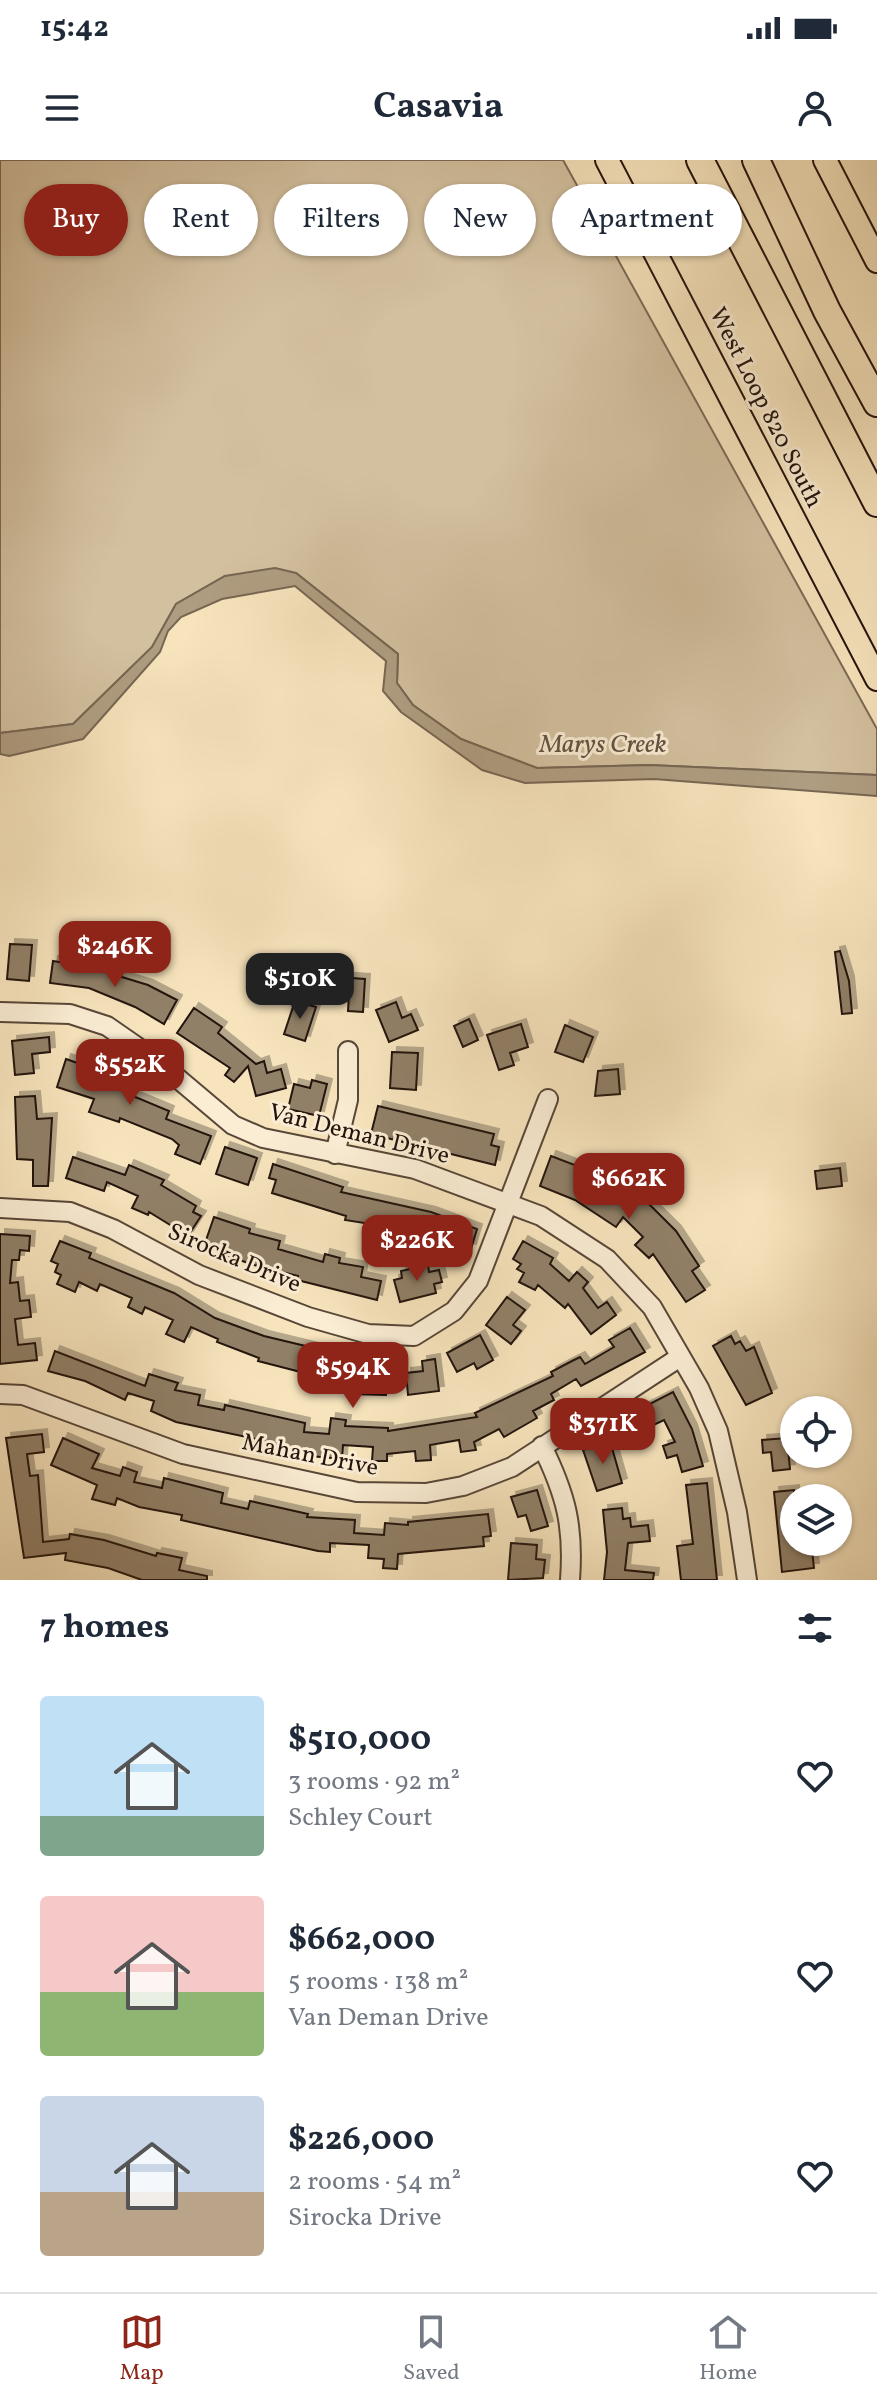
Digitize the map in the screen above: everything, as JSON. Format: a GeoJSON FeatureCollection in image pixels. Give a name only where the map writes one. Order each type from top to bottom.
{"type":"FeatureCollection","features":[{"type":"Feature","properties":{"kind":"highway"},"geometry":{"type":"LineString","coordinates":[[700,160],[877,503]]}},
{"type":"Feature","properties":{"kind":"highway"},"geometry":{"type":"LineString","coordinates":[[756,160],[827,311],[877,403]]}},
{"type":"Feature","properties":{"kind":"main road","name":"West Loop 820 South"},"geometry":{"type":"LineString","coordinates":[[607,160],[877,679]]}},
{"type":"Feature","properties":{"kind":"main road"},"geometry":{"type":"LineString","coordinates":[[825,160],[877,261]]}},
{"type":"Feature","properties":{"kind":"street","name":"Van Deman Drive"},"geometry":{"type":"LineString","coordinates":[[0,1012],[70,1014],[107,1026],[156,1060],[233,1125],[263,1138],[415,1169],[541,1216],[607,1259],[652,1307],[718,1431],[737,1512],[747,1580]]}},
{"type":"Feature","properties":{"kind":"street"},"geometry":{"type":"LineString","coordinates":[[335,1154],[348,1100],[348,1051]]}},
{"type":"Feature","properties":{"kind":"street","name":"Sirocka Drive"},"geometry":{"type":"LineString","coordinates":[[0,1208],[40,1207],[70,1212],[113,1229],[199,1275],[308,1317],[368,1334],[414,1336],[427,1331],[469,1297],[548,1099]]}},
{"type":"Feature","properties":{"kind":"street","name":"Mahan Drive"},"geometry":{"type":"LineString","coordinates":[[0,1394],[23,1395],[183,1454],[357,1492],[387,1495],[426,1493],[474,1482],[512,1467],[680,1357]]}},
{"type":"Feature","properties":{"kind":"street"},"geometry":{"type":"LineString","coordinates":[[542,1446],[560,1483],[571,1520],[570,1580]]}},
{"type":"Feature","properties":{"kind":"shaded area"},"geometry":{"type":"Polygon","coordinates":[[[0,160],[563,160],[576,184],[552,184],[552,256],[616,256],[877,729],[877,775],[649,765],[537,768],[461,739],[413,705],[397,683],[398,654],[296,573],[225,576],[176,604],[152,647],[73,724],[0,733],[0,160]]]}},
{"type":"Feature","properties":{"kind":"shaded area"},"geometry":{"type":"Polygon","coordinates":[[[275,568],[296,573],[398,654],[397,683],[413,705],[461,739],[537,768],[649,765],[877,775],[877,796],[654,779],[525,783],[482,770],[401,712],[383,691],[386,661],[295,586],[222,599],[181,617],[168,631],[160,652],[83,739],[9,756],[0,754],[0,733],[73,724],[152,647],[176,604],[225,576],[275,568]]]}},
{"type":"Feature","properties":{"kind":"building"},"geometry":{"type":"Polygon","coordinates":[[[10,944],[32,945],[29,981],[7,979],[10,944]]]}},
{"type":"Feature","properties":{"kind":"building"},"geometry":{"type":"Polygon","coordinates":[[[840,951],[849,981],[852,1013],[842,1014],[835,952],[840,951]]]}},
{"type":"Feature","properties":{"kind":"building"},"geometry":{"type":"Polygon","coordinates":[[[53,961],[86,966],[148,985],[177,1000],[164,1024],[135,1007],[89,988],[50,983],[53,961]]]}},
{"type":"Feature","properties":{"kind":"building"},"geometry":{"type":"Polygon","coordinates":[[[336,977],[365,979],[363,1012],[348,1011],[349,994],[335,993],[336,977]]]}},
{"type":"Feature","properties":{"kind":"building"},"geometry":{"type":"Polygon","coordinates":[[[295,1001],[316,1007],[305,1041],[284,1034],[295,1001]]]}},
{"type":"Feature","properties":{"kind":"building"},"geometry":{"type":"Polygon","coordinates":[[[396,1002],[402,1018],[411,1014],[418,1030],[389,1042],[376,1010],[396,1002]]]}},
{"type":"Feature","properties":{"kind":"building"},"geometry":{"type":"Polygon","coordinates":[[[194,1008],[222,1027],[218,1033],[256,1064],[264,1061],[267,1073],[281,1069],[286,1088],[256,1096],[248,1066],[234,1082],[225,1075],[230,1068],[177,1033],[194,1008]]]}},
{"type":"Feature","properties":{"kind":"building"},"geometry":{"type":"Polygon","coordinates":[[[469,1019],[478,1040],[463,1047],[454,1026],[469,1019]]]}},
{"type":"Feature","properties":{"kind":"building"},"geometry":{"type":"Polygon","coordinates":[[[521,1024],[528,1047],[510,1053],[514,1065],[499,1070],[487,1035],[521,1024]]]}},
{"type":"Feature","properties":{"kind":"building"},"geometry":{"type":"Polygon","coordinates":[[[565,1025],[593,1037],[583,1062],[555,1052],[565,1025]]]}},
{"type":"Feature","properties":{"kind":"building"},"geometry":{"type":"Polygon","coordinates":[[[49,1037],[50,1052],[32,1054],[34,1073],[15,1075],[12,1041],[49,1037]]]}},
{"type":"Feature","properties":{"kind":"building"},"geometry":{"type":"Polygon","coordinates":[[[392,1052],[418,1053],[416,1090],[390,1088],[392,1052]]]}},
{"type":"Feature","properties":{"kind":"building"},"geometry":{"type":"Polygon","coordinates":[[[66,1059],[103,1072],[106,1065],[122,1071],[118,1082],[131,1087],[128,1094],[169,1111],[166,1119],[211,1136],[200,1164],[175,1154],[179,1145],[172,1139],[120,1118],[119,1122],[89,1112],[94,1099],[57,1087],[66,1059]]]}},
{"type":"Feature","properties":{"kind":"building"},"geometry":{"type":"Polygon","coordinates":[[[618,1069],[620,1094],[595,1096],[598,1071],[618,1069]]]}},
{"type":"Feature","properties":{"kind":"building"},"geometry":{"type":"Polygon","coordinates":[[[312,1080],[327,1084],[319,1116],[288,1109],[294,1084],[310,1088],[312,1080]]]}},
{"type":"Feature","properties":{"kind":"building"},"geometry":{"type":"Polygon","coordinates":[[[35,1096],[37,1119],[52,1118],[48,1186],[33,1186],[33,1160],[17,1159],[15,1097],[35,1096]]]}},
{"type":"Feature","properties":{"kind":"building"},"geometry":{"type":"Polygon","coordinates":[[[378,1106],[494,1134],[491,1145],[499,1147],[495,1165],[371,1134],[378,1106]]]}},
{"type":"Feature","properties":{"kind":"building"},"geometry":{"type":"Polygon","coordinates":[[[225,1147],[257,1158],[248,1185],[216,1174],[225,1147]]]}},
{"type":"Feature","properties":{"kind":"building"},"geometry":{"type":"Polygon","coordinates":[[[551,1156],[588,1170],[586,1176],[616,1196],[623,1186],[646,1201],[676,1231],[699,1266],[692,1271],[705,1290],[686,1302],[653,1254],[649,1258],[635,1245],[643,1237],[623,1217],[616,1227],[575,1200],[540,1186],[551,1156]]]}},
{"type":"Feature","properties":{"kind":"building"},"geometry":{"type":"Polygon","coordinates":[[[73,1157],[125,1175],[129,1165],[164,1180],[161,1185],[196,1206],[193,1212],[201,1216],[188,1236],[149,1212],[148,1215],[132,1208],[138,1196],[107,1182],[104,1191],[66,1178],[73,1157]]]}},
{"type":"Feature","properties":{"kind":"building"},"geometry":{"type":"Polygon","coordinates":[[[273,1164],[343,1187],[341,1192],[431,1212],[477,1229],[471,1249],[453,1243],[450,1253],[407,1238],[409,1230],[345,1220],[346,1216],[272,1193],[276,1180],[269,1178],[273,1164]]]}},
{"type":"Feature","properties":{"kind":"building"},"geometry":{"type":"Polygon","coordinates":[[[840,1168],[842,1186],[817,1189],[815,1171],[840,1168]]]}},
{"type":"Feature","properties":{"kind":"building"},"geometry":{"type":"Polygon","coordinates":[[[214,1217],[250,1229],[249,1233],[280,1241],[278,1249],[323,1262],[325,1254],[340,1258],[339,1263],[363,1267],[361,1277],[381,1281],[377,1300],[297,1280],[298,1276],[250,1264],[204,1246],[214,1217]]]}},
{"type":"Feature","properties":{"kind":"building"},"geometry":{"type":"Polygon","coordinates":[[[0,1234],[30,1236],[29,1251],[20,1250],[19,1260],[12,1260],[10,1283],[18,1282],[20,1301],[29,1300],[31,1317],[15,1319],[18,1345],[35,1343],[37,1360],[0,1364],[0,1234]]]}},
{"type":"Feature","properties":{"kind":"building"},"geometry":{"type":"Polygon","coordinates":[[[60,1241],[91,1253],[89,1258],[174,1293],[215,1318],[264,1336],[343,1355],[341,1364],[387,1365],[386,1395],[351,1394],[351,1385],[258,1361],[259,1358],[217,1342],[218,1339],[191,1327],[184,1342],[166,1334],[173,1320],[145,1307],[142,1314],[128,1307],[132,1298],[100,1284],[97,1291],[79,1282],[75,1292],[57,1284],[61,1275],[55,1272],[58,1264],[51,1261],[60,1241]]]}},
{"type":"Feature","properties":{"kind":"building"},"geometry":{"type":"Polygon","coordinates":[[[523,1241],[553,1258],[550,1264],[569,1281],[577,1272],[588,1282],[583,1288],[598,1308],[607,1302],[616,1315],[591,1334],[568,1304],[565,1308],[538,1285],[535,1290],[519,1282],[524,1273],[517,1269],[521,1264],[513,1259],[523,1241]]]}},
{"type":"Feature","properties":{"kind":"building"},"geometry":{"type":"Polygon","coordinates":[[[428,1265],[429,1272],[439,1270],[442,1282],[434,1284],[436,1293],[400,1302],[394,1280],[402,1278],[401,1271],[428,1265]]]}},
{"type":"Feature","properties":{"kind":"building"},"geometry":{"type":"Polygon","coordinates":[[[507,1297],[525,1310],[513,1325],[521,1331],[511,1344],[486,1325],[507,1297]]]}},
{"type":"Feature","properties":{"kind":"building"},"geometry":{"type":"Polygon","coordinates":[[[630,1328],[645,1352],[581,1386],[576,1379],[551,1394],[554,1400],[533,1411],[537,1418],[504,1437],[499,1429],[474,1442],[476,1450],[461,1452],[459,1440],[430,1445],[431,1460],[416,1461],[415,1451],[387,1454],[387,1461],[372,1461],[373,1447],[343,1445],[342,1459],[310,1456],[265,1445],[265,1441],[176,1422],[151,1411],[154,1401],[128,1393],[125,1400],[85,1381],[48,1371],[55,1351],[145,1386],[149,1374],[178,1383],[175,1390],[200,1395],[198,1405],[224,1410],[225,1405],[305,1423],[304,1432],[329,1434],[331,1418],[346,1420],[345,1426],[388,1428],[388,1431],[477,1417],[475,1413],[553,1376],[551,1372],[580,1357],[585,1364],[614,1347],[609,1340],[630,1328]]]}},
{"type":"Feature","properties":{"kind":"building"},"geometry":{"type":"Polygon","coordinates":[[[480,1335],[493,1360],[477,1369],[474,1363],[457,1372],[447,1353],[480,1335]]]}},
{"type":"Feature","properties":{"kind":"building"},"geometry":{"type":"Polygon","coordinates":[[[731,1336],[735,1344],[740,1341],[746,1351],[754,1347],[772,1393],[746,1405],[713,1346],[731,1336]]]}},
{"type":"Feature","properties":{"kind":"building"},"geometry":{"type":"Polygon","coordinates":[[[435,1359],[439,1391],[408,1395],[406,1373],[423,1371],[422,1361],[435,1359]]]}},
{"type":"Feature","properties":{"kind":"building"},"geometry":{"type":"Polygon","coordinates":[[[673,1392],[692,1429],[703,1466],[682,1472],[677,1455],[667,1458],[663,1446],[675,1442],[664,1420],[645,1429],[636,1411],[673,1392]]]}},
{"type":"Feature","properties":{"kind":"building"},"geometry":{"type":"Polygon","coordinates":[[[42,1434],[44,1452],[27,1454],[30,1476],[38,1475],[43,1542],[69,1539],[70,1534],[104,1540],[156,1556],[157,1553],[182,1558],[179,1570],[207,1576],[207,1580],[142,1580],[108,1568],[65,1560],[66,1553],[24,1558],[6,1438],[42,1434]]]}},
{"type":"Feature","properties":{"kind":"building"},"geometry":{"type":"Polygon","coordinates":[[[63,1438],[99,1454],[92,1468],[120,1476],[123,1467],[137,1472],[134,1482],[162,1488],[164,1478],[223,1493],[221,1503],[248,1509],[250,1501],[308,1514],[307,1517],[355,1520],[354,1533],[384,1535],[385,1523],[408,1525],[408,1522],[488,1514],[491,1536],[483,1537],[484,1546],[398,1554],[397,1569],[383,1568],[384,1559],[368,1558],[369,1545],[330,1543],[330,1552],[318,1551],[181,1520],[182,1515],[139,1507],[117,1498],[115,1505],[92,1499],[97,1485],[51,1465],[63,1438]]]}},
{"type":"Feature","properties":{"kind":"building"},"geometry":{"type":"Polygon","coordinates":[[[780,1439],[780,1468],[790,1469],[773,1471],[771,1452],[763,1453],[762,1440],[780,1439]]]}},
{"type":"Feature","properties":{"kind":"building"},"geometry":{"type":"Polygon","coordinates":[[[610,1441],[622,1483],[597,1491],[583,1450],[610,1441]]]}},
{"type":"Feature","properties":{"kind":"building"},"geometry":{"type":"Polygon","coordinates":[[[707,1483],[717,1580],[681,1580],[677,1546],[693,1544],[686,1485],[707,1483]]]}},
{"type":"Feature","properties":{"kind":"building"},"geometry":{"type":"Polygon","coordinates":[[[537,1490],[548,1526],[531,1531],[526,1515],[518,1517],[511,1497],[537,1490]]]}},
{"type":"Feature","properties":{"kind":"building"},"geometry":{"type":"Polygon","coordinates":[[[780,1491],[780,1552],[774,1492],[780,1491]]]}},
{"type":"Feature","properties":{"kind":"building"},"geometry":{"type":"Polygon","coordinates":[[[622,1508],[623,1519],[630,1518],[631,1527],[648,1525],[650,1541],[628,1543],[625,1570],[654,1573],[653,1580],[604,1580],[607,1552],[603,1510],[622,1508]]]}},
{"type":"Feature","properties":{"kind":"building"},"geometry":{"type":"Polygon","coordinates":[[[511,1543],[537,1545],[536,1559],[545,1560],[543,1578],[508,1580],[511,1543]]]}},
{"type":"Feature","properties":{"kind":"building"},"geometry":{"type":"Polygon","coordinates":[[[780,1556],[813,1556],[814,1568],[782,1572],[780,1556]]]}},
{"type":"Feature","properties":{"kind":"water label","name":"Marys Creek"},"geometry":{"type":"Point","coordinates":[603,745]}}]}
